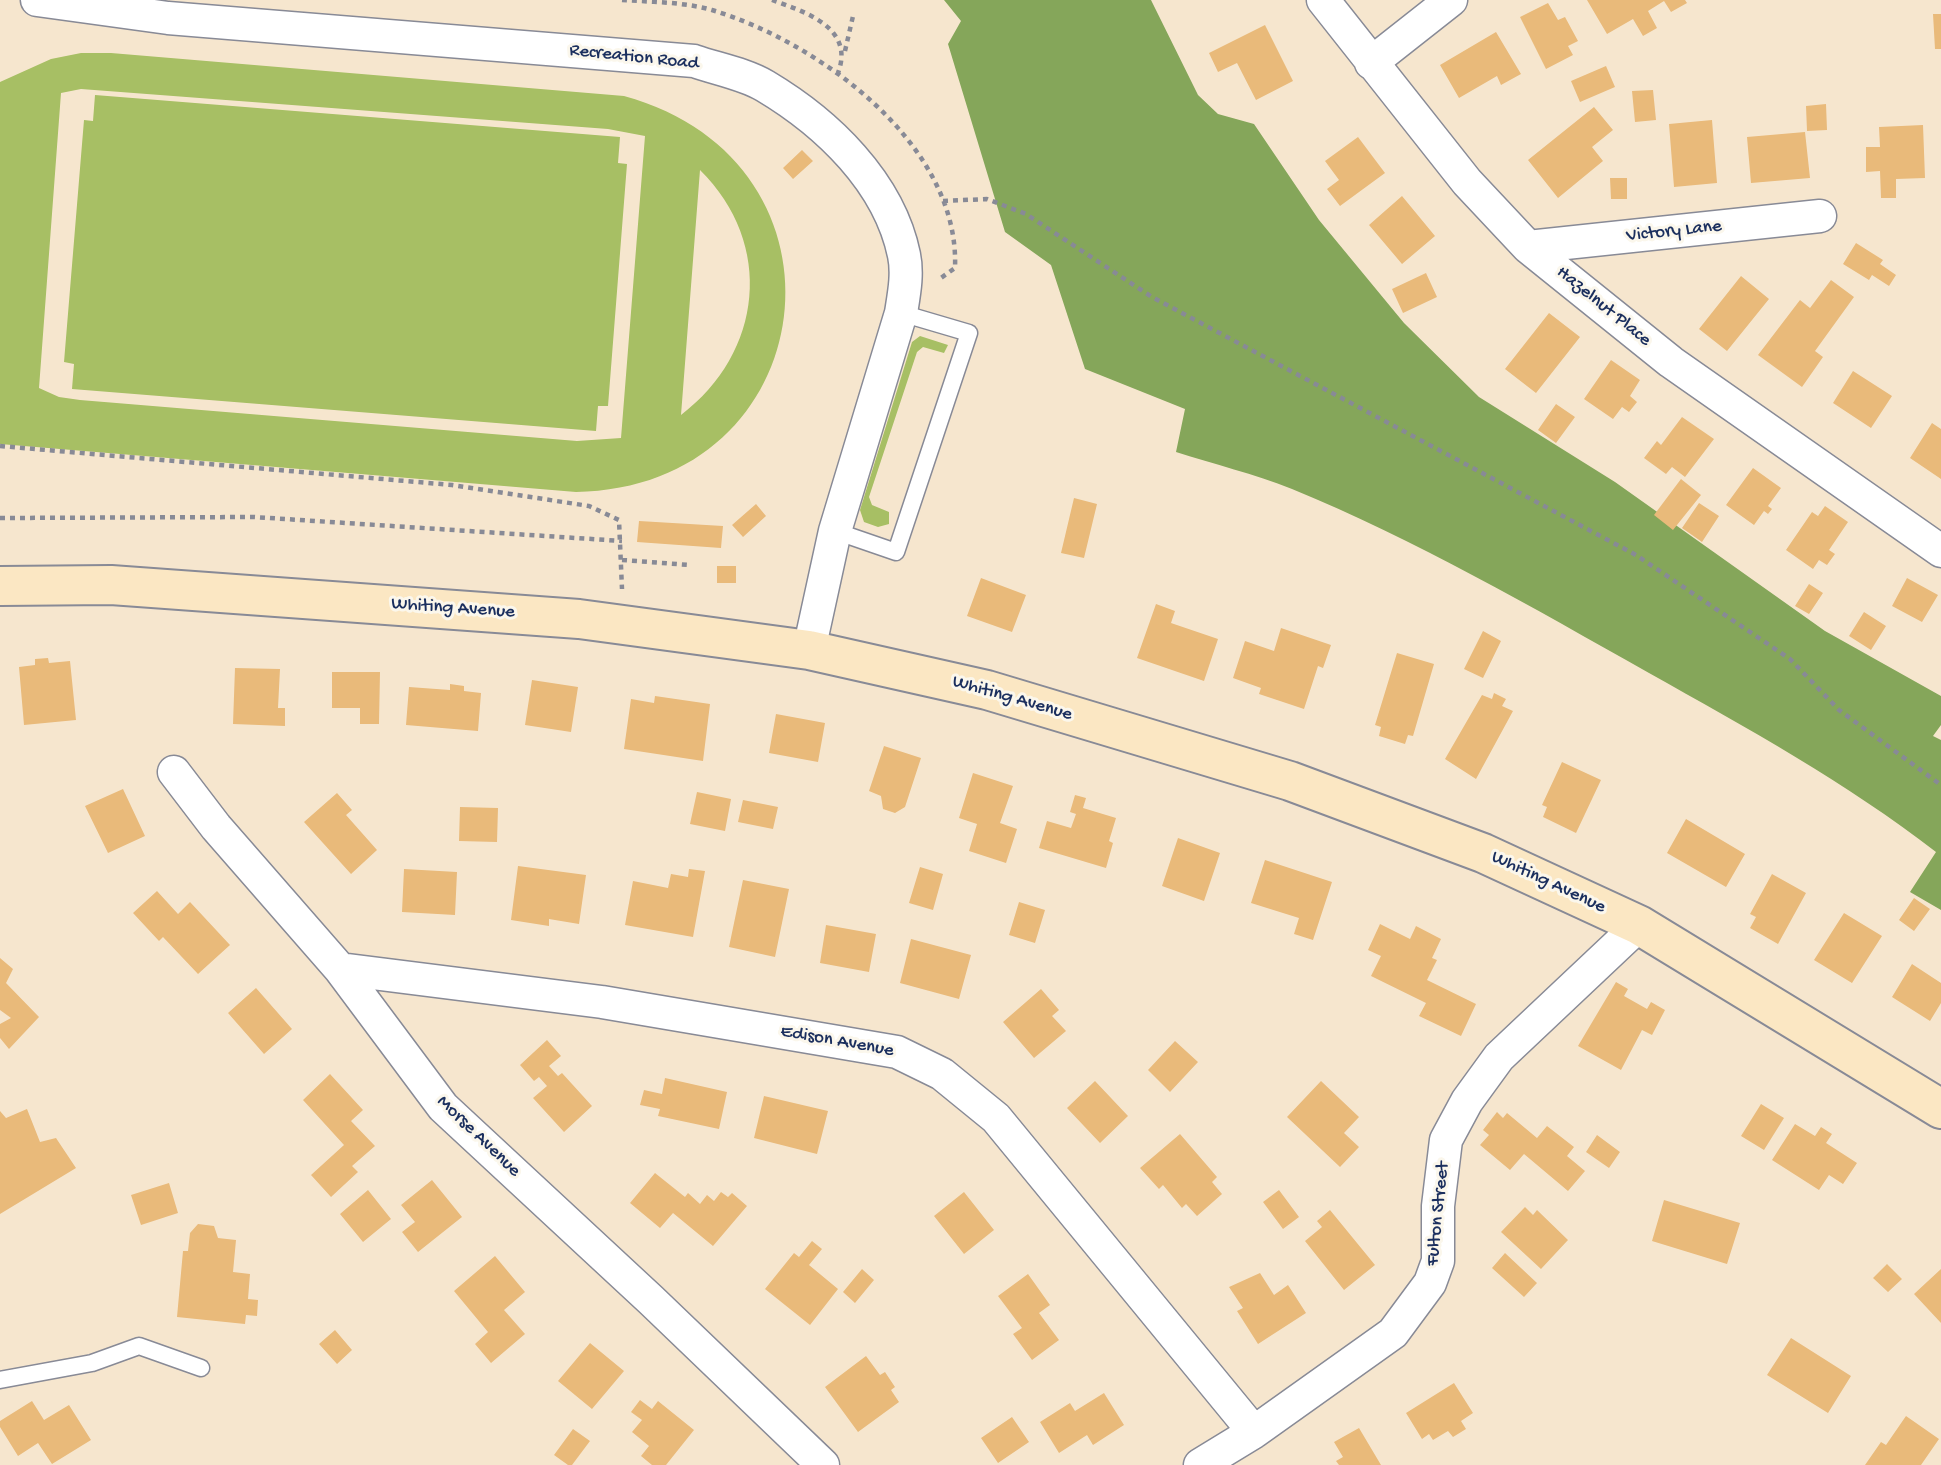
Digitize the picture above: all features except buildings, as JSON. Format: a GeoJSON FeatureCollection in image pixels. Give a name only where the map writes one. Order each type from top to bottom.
{"type":"FeatureCollection","features":[{"type":"Feature","properties":{"kind":"street","name":"Recreation Road"},"geometry":{"type":"LineString","coordinates":[[37,0],[168,19],[694,61],[763,85],[829,132],[880,192],[904,254],[906,283],[901,313],[835,531],[809,650]]}},
{"type":"Feature","properties":{"kind":"street","name":"Hazelnut Place"},"geometry":{"type":"LineString","coordinates":[[1323,0],[1467,182],[1528,247],[1671,362],[1941,551]]}},
{"type":"Feature","properties":{"kind":"street"},"geometry":{"type":"LineString","coordinates":[[1371,63],[1451,0]]}},
{"type":"Feature","properties":{"kind":"street","name":"Victory Lane"},"geometry":{"type":"LineString","coordinates":[[1528,247],[1821,216]]}},
{"type":"Feature","properties":{"kind":"street","name":"Whiting Avenue"},"geometry":{"type":"LineString","coordinates":[[0,586],[111,585],[506,613],[720,636],[809,650],[986,691],[1290,781],[1483,853],[1639,925],[1941,1109]]}},
{"type":"Feature","properties":{"kind":"street","name":"Morse Avenue"},"geometry":{"type":"LineString","coordinates":[[174,772],[216,827],[340,969],[443,1107],[652,1300],[824,1465]]}},
{"type":"Feature","properties":{"kind":"street","name":"Fulton Street"},"geometry":{"type":"LineString","coordinates":[[1200,1465],[1254,1432],[1393,1333],[1430,1283],[1438,1261],[1438,1206],[1446,1140],[1466,1101],[1499,1057],[1639,925]]}},
{"type":"Feature","properties":{"kind":"street","name":"Edison Avenue"},"geometry":{"type":"LineString","coordinates":[[340,969],[602,1002],[897,1052],[942,1074],[996,1118],[1254,1432]]}},
{"type":"Feature","properties":{"kind":"lane"},"geometry":{"type":"LineString","coordinates":[[835,531],[896,552],[969,333],[901,313]]}},
{"type":"Feature","properties":{"kind":"lane"},"geometry":{"type":"LineString","coordinates":[[0,1380],[92,1363],[139,1346],[201,1368]]}},
{"type":"Feature","properties":{"kind":"path"},"geometry":{"type":"LineString","coordinates":[[772,0],[828,27],[840,39],[843,58]]}},
{"type":"Feature","properties":{"kind":"path"},"geometry":{"type":"LineString","coordinates":[[838,72],[853,16]]}},
{"type":"Feature","properties":{"kind":"path"},"geometry":{"type":"LineString","coordinates":[[927,283],[953,272],[955,268],[943,201],[961,198],[987,199],[1026,214],[1152,297],[1636,555],[1790,659],[1839,710],[1941,785]]}},
{"type":"Feature","properties":{"kind":"path"},"geometry":{"type":"LineString","coordinates":[[0,446],[452,485],[589,506],[614,515],[622,526],[622,592]]}},
{"type":"Feature","properties":{"kind":"path"},"geometry":{"type":"LineString","coordinates":[[0,518],[254,517],[622,541]]}},
{"type":"Feature","properties":{"kind":"path"},"geometry":{"type":"LineString","coordinates":[[622,560],[690,565]]}},
{"type":"Feature","properties":{"kind":"green space"},"geometry":{"type":"Polygon","coordinates":[[[944,0],[1151,0],[1198,95],[1218,114],[1254,124],[1319,220],[1404,323],[1479,397],[1615,482],[1825,631],[1941,696],[1941,725],[1933,736],[1941,740],[1941,910],[1910,892],[1936,852],[1832,780],[1686,694],[1429,552],[1292,489],[1176,452],[1185,409],[1085,369],[1051,265],[1005,232],[948,44],[961,21],[944,0]]]}},
{"type":"Feature","properties":{"kind":"green space"},"geometry":{"type":"Polygon","coordinates":[[[81,53],[111,53],[624,96],[702,132],[754,185],[781,249],[784,317],[764,382],[723,438],[659,477],[576,492],[0,444],[0,82],[51,59],[81,53]],[[81,89],[61,93],[39,388],[59,397],[80,400],[577,441],[621,438],[645,136],[608,129],[81,89]],[[700,170],[681,415],[708,390],[729,361],[743,330],[749,297],[749,264],[740,231],[724,199],[700,170]]]}},
{"type":"Feature","properties":{"kind":"green space"},"geometry":{"type":"Polygon","coordinates":[[[95,95],[620,137],[618,163],[627,164],[608,406],[598,406],[596,431],[72,389],[74,364],[64,362],[84,120],[93,121],[95,95]]]}},
{"type":"Feature","properties":{"kind":"green space"},"geometry":{"type":"Polygon","coordinates":[[[920,336],[948,345],[944,353],[923,347],[917,352],[869,497],[872,505],[889,512],[889,524],[878,527],[864,522],[860,510],[912,342],[920,336]]]}}]}
